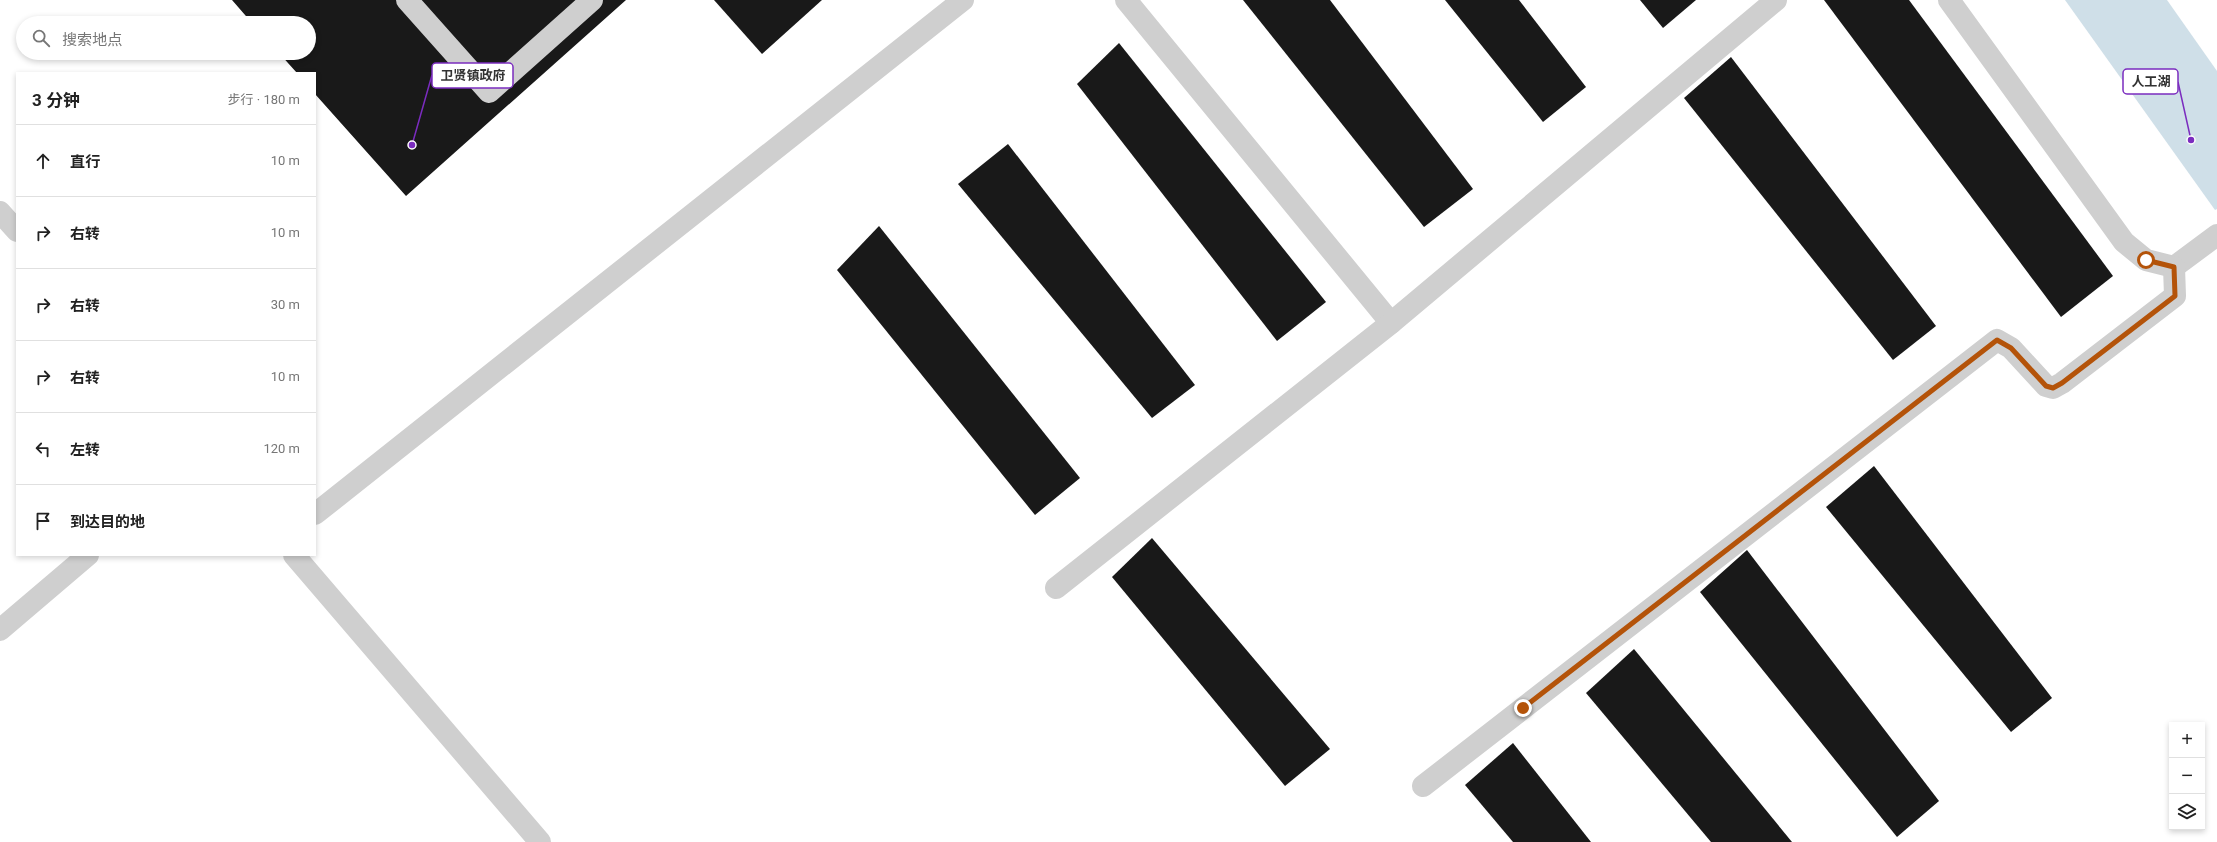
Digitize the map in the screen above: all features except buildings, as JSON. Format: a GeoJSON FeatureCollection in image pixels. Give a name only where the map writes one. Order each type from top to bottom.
{"type":"FeatureCollection","features":[{"type":"Feature","properties":{"kind":"street"},"geometry":{"type":"LineString","coordinates":[[407,0],[489,92],[592,0]]}},
{"type":"Feature","properties":{"kind":"street"},"geometry":{"type":"LineString","coordinates":[[316,513],[963,0]]}},
{"type":"Feature","properties":{"kind":"street"},"geometry":{"type":"LineString","coordinates":[[1126,0],[1391,322]]}},
{"type":"Feature","properties":{"kind":"street"},"geometry":{"type":"LineString","coordinates":[[1056,588],[1391,322],[1776,0]]}},
{"type":"Feature","properties":{"kind":"street"},"geometry":{"type":"LineString","coordinates":[[1949,0],[2124,242],[2146,260],[2174,267]]}},
{"type":"Feature","properties":{"kind":"street"},"geometry":{"type":"LineString","coordinates":[[0,212],[16,231]]}},
{"type":"Feature","properties":{"kind":"street"},"geometry":{"type":"LineString","coordinates":[[2174,267],[2217,235]]}},
{"type":"Feature","properties":{"kind":"street"},"geometry":{"type":"LineString","coordinates":[[1423,786],[1997,340],[2011,348],[2046,386],[2053,388],[2062,383],[2175,296],[2174,267]]}},
{"type":"Feature","properties":{"kind":"street"},"geometry":{"type":"LineString","coordinates":[[0,630],[87,556]]}},
{"type":"Feature","properties":{"kind":"street"},"geometry":{"type":"LineString","coordinates":[[295,556],[540,842]]}},
{"type":"Feature","properties":{"kind":"shaded area"},"geometry":{"type":"Polygon","coordinates":[[[2065,0],[2167,0],[2217,71],[2217,209],[2215,210],[2065,0]]]}},
{"type":"Feature","properties":{"kind":"place","name":"人工湖"},"geometry":{"type":"Point","coordinates":[2191,140]}},
{"type":"Feature","properties":{"kind":"place","name":"卫贤镇政府"},"geometry":{"type":"Point","coordinates":[412,145]}},
{"type":"Feature","properties":{"kind":"route"},"geometry":{"type":"LineString","coordinates":[[1523,708],[1997,340],[2011,348],[2046,386],[2053,388],[2062,383],[2175,296],[2174,267],[2146,260]]}}]}
